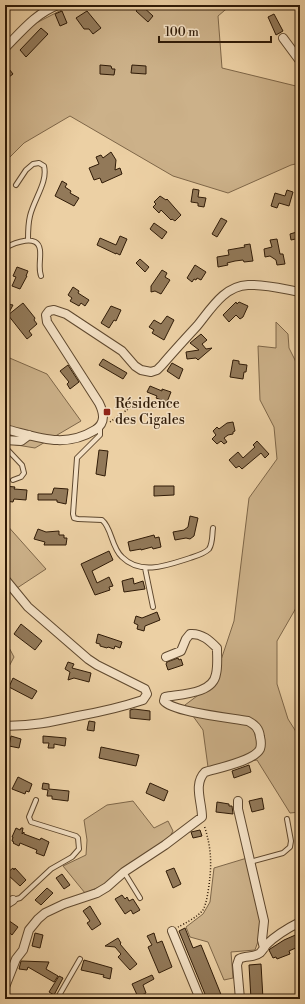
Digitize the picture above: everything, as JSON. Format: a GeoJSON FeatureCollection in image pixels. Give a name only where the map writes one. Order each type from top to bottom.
{"type":"FeatureCollection","features":[{"type":"Feature","properties":{"kind":"street"},"geometry":{"type":"LineString","coordinates":[[5,48],[42,12],[58,5]]}},
{"type":"Feature","properties":{"kind":"street"},"geometry":{"type":"LineString","coordinates":[[283,38],[300,61]]}},
{"type":"Feature","properties":{"kind":"street"},"geometry":{"type":"LineString","coordinates":[[5,429],[53,440],[69,441],[78,438],[101,425],[104,417],[100,403],[47,322],[46,315],[49,311],[54,310],[66,314],[122,351],[135,366],[141,370],[151,372],[157,370],[162,365],[223,295],[234,289],[247,285],[266,286],[300,292]]}},
{"type":"Feature","properties":{"kind":"street"},"geometry":{"type":"LineString","coordinates":[[5,440],[21,441],[29,435]]}},
{"type":"Feature","properties":{"kind":"street"},"geometry":{"type":"LineString","coordinates":[[5,579],[28,607],[88,658],[98,665],[144,688],[147,694],[143,700],[107,710],[44,724],[5,726]]}},
{"type":"Feature","properties":{"kind":"street"},"geometry":{"type":"LineString","coordinates":[[5,987],[16,959],[23,950],[29,930],[38,919],[45,913],[64,904],[97,893],[107,887],[124,872],[165,845],[202,817],[202,806],[198,785],[200,777],[205,772],[252,757],[260,750],[260,732],[255,725],[248,721],[179,710],[164,702],[166,697],[200,690],[211,685],[216,675],[217,648],[209,640],[196,633],[190,634],[181,651],[166,657]]}},
{"type":"Feature","properties":{"kind":"street"},"geometry":{"type":"LineString","coordinates":[[238,801],[238,809],[264,921],[262,940],[264,948]]}},
{"type":"Feature","properties":{"kind":"street"},"geometry":{"type":"LineString","coordinates":[[5,905],[13,900]]}},
{"type":"Feature","properties":{"kind":"street"},"geometry":{"type":"LineString","coordinates":[[240,999],[239,959],[254,956],[260,953],[288,928],[300,922]]}},
{"type":"Feature","properties":{"kind":"street"},"geometry":{"type":"LineString","coordinates":[[172,931],[200,999]]}},
{"type":"Feature","properties":{"kind":"lane"},"geometry":{"type":"LineString","coordinates":[[16,185],[26,170],[33,164],[39,163],[44,166],[46,172],[45,178],[33,204],[28,240]]}},
{"type":"Feature","properties":{"kind":"lane"},"geometry":{"type":"LineString","coordinates":[[5,248],[11,244],[28,240],[31,240],[39,245],[39,272],[41,276]]}},
{"type":"Feature","properties":{"kind":"lane"},"geometry":{"type":"LineString","coordinates":[[101,425],[100,436],[80,454],[76,462],[74,518],[97,519],[105,523],[114,545],[122,557],[130,563],[145,568],[169,565],[203,553],[211,546],[213,528]]}},
{"type":"Feature","properties":{"kind":"lane"},"geometry":{"type":"LineString","coordinates":[[5,447],[22,465],[24,473],[21,477],[13,480]]}},
{"type":"Feature","properties":{"kind":"lane"},"geometry":{"type":"LineString","coordinates":[[145,568],[153,607]]}},
{"type":"Feature","properties":{"kind":"lane"},"geometry":{"type":"LineString","coordinates":[[13,900],[20,898],[51,869],[72,857],[79,849],[78,838],[76,836],[31,822],[30,817],[36,800]]}},
{"type":"Feature","properties":{"kind":"lane"},"geometry":{"type":"LineString","coordinates":[[250,862],[283,853],[290,847],[287,819]]}},
{"type":"Feature","properties":{"kind":"lane"},"geometry":{"type":"LineString","coordinates":[[124,872],[140,898]]}},
{"type":"Feature","properties":{"kind":"lane"},"geometry":{"type":"LineString","coordinates":[[57,999],[80,959]]}},
{"type":"Feature","properties":{"kind":"path"},"geometry":{"type":"LineString","coordinates":[[101,425],[116,419],[131,407],[137,405]]}},
{"type":"Feature","properties":{"kind":"path"},"geometry":{"type":"LineString","coordinates":[[172,931],[202,911],[206,901],[210,881],[211,854],[209,840],[202,817]]}},
{"type":"Feature","properties":{"kind":"shaded area"},"geometry":{"type":"Polygon","coordinates":[[[71,5],[231,5],[218,16],[222,68],[300,87],[300,163],[291,165],[228,193],[173,176],[70,116],[24,143],[5,162],[5,44],[15,34],[71,5]]]}},
{"type":"Feature","properties":{"kind":"shaded area"},"geometry":{"type":"Polygon","coordinates":[[[276,322],[288,334],[289,348],[300,370],[300,601],[277,641],[277,684],[288,719],[300,738],[300,812],[290,813],[257,760],[208,767],[203,730],[185,705],[213,684],[234,621],[249,498],[277,459],[274,427],[260,400],[258,346],[276,348],[276,322]]]}},
{"type":"Feature","properties":{"kind":"shaded area"},"geometry":{"type":"Polygon","coordinates":[[[5,356],[47,374],[81,421],[35,448],[5,443],[5,356]]]}},
{"type":"Feature","properties":{"kind":"shaded area"},"geometry":{"type":"Polygon","coordinates":[[[5,523],[46,569],[5,596],[5,523]]]}},
{"type":"Feature","properties":{"kind":"shaded area"},"geometry":{"type":"Polygon","coordinates":[[[5,640],[14,657],[5,674],[5,640]]]}},
{"type":"Feature","properties":{"kind":"shaded area"},"geometry":{"type":"Polygon","coordinates":[[[133,801],[154,828],[168,821],[173,831],[168,840],[125,866],[104,885],[85,893],[63,866],[86,855],[87,840],[84,820],[107,805],[133,801]]]}},
{"type":"Feature","properties":{"kind":"shaded area"},"geometry":{"type":"Polygon","coordinates":[[[247,858],[263,927],[255,950],[231,952],[233,978],[224,980],[208,942],[190,937],[186,927],[203,914],[210,902],[214,868],[247,858]]]}},
{"type":"Feature","properties":{"kind":"building"},"geometry":{"type":"Polygon","coordinates":[[[141,5],[153,16],[148,22],[136,11],[141,5]]]}},
{"type":"Feature","properties":{"kind":"building"},"geometry":{"type":"Polygon","coordinates":[[[62,11],[67,23],[60,26],[55,14],[62,11]]]}},
{"type":"Feature","properties":{"kind":"building"},"geometry":{"type":"Polygon","coordinates":[[[87,11],[101,28],[93,34],[89,29],[84,29],[76,18],[87,11]]]}},
{"type":"Feature","properties":{"kind":"building"},"geometry":{"type":"Polygon","coordinates":[[[274,14],[283,31],[276,35],[268,17],[274,14]]]}},
{"type":"Feature","properties":{"kind":"building"},"geometry":{"type":"Polygon","coordinates":[[[41,28],[48,34],[26,57],[20,50],[41,28]]]}},
{"type":"Feature","properties":{"kind":"building"},"geometry":{"type":"Polygon","coordinates":[[[5,64],[13,74],[5,80],[5,64]]]}},
{"type":"Feature","properties":{"kind":"building"},"geometry":{"type":"Polygon","coordinates":[[[100,65],[111,66],[112,69],[115,69],[114,75],[100,74],[100,65]]]}},
{"type":"Feature","properties":{"kind":"building"},"geometry":{"type":"Polygon","coordinates":[[[132,65],[146,66],[146,74],[131,73],[132,65]]]}},
{"type":"Feature","properties":{"kind":"building"},"geometry":{"type":"Polygon","coordinates":[[[111,152],[116,160],[115,170],[120,168],[122,174],[102,183],[100,178],[94,180],[89,168],[99,164],[96,157],[101,155],[103,158],[111,152]]]}},
{"type":"Feature","properties":{"kind":"building"},"geometry":{"type":"Polygon","coordinates":[[[62,181],[67,184],[65,187],[71,191],[70,193],[79,198],[74,206],[55,196],[62,181]]]}},
{"type":"Feature","properties":{"kind":"building"},"geometry":{"type":"Polygon","coordinates":[[[193,189],[199,190],[198,197],[206,198],[204,207],[198,206],[198,203],[191,202],[193,189]]]}},
{"type":"Feature","properties":{"kind":"building"},"geometry":{"type":"Polygon","coordinates":[[[287,190],[293,192],[289,206],[279,203],[277,208],[271,206],[275,193],[285,196],[287,190]]]}},
{"type":"Feature","properties":{"kind":"building"},"geometry":{"type":"Polygon","coordinates":[[[160,196],[166,200],[167,199],[181,215],[175,221],[172,219],[171,220],[161,210],[159,213],[153,207],[156,204],[154,202],[160,196]]]}},
{"type":"Feature","properties":{"kind":"building"},"geometry":{"type":"Polygon","coordinates":[[[221,218],[227,221],[217,237],[212,234],[221,218]]]}},
{"type":"Feature","properties":{"kind":"building"},"geometry":{"type":"Polygon","coordinates":[[[154,223],[167,232],[162,239],[150,229],[154,223]]]}},
{"type":"Feature","properties":{"kind":"building"},"geometry":{"type":"Polygon","coordinates":[[[300,231],[300,238],[291,240],[290,234],[300,231]]]}},
{"type":"Feature","properties":{"kind":"building"},"geometry":{"type":"Polygon","coordinates":[[[120,236],[127,239],[120,255],[97,245],[100,238],[116,245],[120,236]]]}},
{"type":"Feature","properties":{"kind":"building"},"geometry":{"type":"Polygon","coordinates":[[[277,239],[280,254],[283,254],[285,264],[277,265],[276,260],[270,256],[265,257],[264,249],[272,247],[270,240],[277,239]]]}},
{"type":"Feature","properties":{"kind":"building"},"geometry":{"type":"Polygon","coordinates":[[[250,244],[253,261],[235,261],[227,263],[228,265],[218,267],[217,257],[229,255],[228,250],[245,247],[244,245],[250,244]]]}},
{"type":"Feature","properties":{"kind":"building"},"geometry":{"type":"Polygon","coordinates":[[[140,259],[149,267],[145,272],[136,263],[140,259]]]}},
{"type":"Feature","properties":{"kind":"building"},"geometry":{"type":"Polygon","coordinates":[[[195,265],[206,272],[201,280],[197,278],[192,282],[187,278],[195,265]]]}},
{"type":"Feature","properties":{"kind":"building"},"geometry":{"type":"Polygon","coordinates":[[[17,267],[28,271],[20,289],[12,286],[16,277],[13,276],[17,267]]]}},
{"type":"Feature","properties":{"kind":"building"},"geometry":{"type":"Polygon","coordinates":[[[162,270],[167,273],[165,277],[170,280],[161,294],[155,291],[151,292],[151,286],[162,270]]]}},
{"type":"Feature","properties":{"kind":"building"},"geometry":{"type":"Polygon","coordinates":[[[73,287],[79,291],[78,293],[89,300],[85,306],[81,303],[79,306],[70,301],[72,298],[68,295],[73,287]]]}},
{"type":"Feature","properties":{"kind":"building"},"geometry":{"type":"Polygon","coordinates":[[[236,302],[237,304],[239,302],[248,306],[243,317],[240,319],[236,315],[229,322],[223,315],[236,302]]]}},
{"type":"Feature","properties":{"kind":"building"},"geometry":{"type":"Polygon","coordinates":[[[23,303],[35,318],[34,320],[37,324],[29,331],[32,335],[27,339],[8,315],[23,303]]]}},
{"type":"Feature","properties":{"kind":"building"},"geometry":{"type":"Polygon","coordinates":[[[7,304],[13,305],[5,320],[5,306],[7,304]]]}},
{"type":"Feature","properties":{"kind":"building"},"geometry":{"type":"Polygon","coordinates":[[[111,306],[121,310],[116,321],[114,320],[109,328],[101,323],[111,306]]]}},
{"type":"Feature","properties":{"kind":"building"},"geometry":{"type":"Polygon","coordinates":[[[167,316],[174,320],[164,340],[152,333],[154,330],[149,327],[154,320],[161,324],[167,316]]]}},
{"type":"Feature","properties":{"kind":"building"},"geometry":{"type":"Polygon","coordinates":[[[201,334],[207,340],[202,344],[206,349],[212,348],[198,360],[196,358],[187,359],[186,352],[199,350],[190,343],[201,334]]]}},
{"type":"Feature","properties":{"kind":"building"},"geometry":{"type":"Polygon","coordinates":[[[103,359],[127,373],[123,379],[99,365],[103,359]]]}},
{"type":"Feature","properties":{"kind":"building"},"geometry":{"type":"Polygon","coordinates":[[[233,360],[239,361],[239,364],[247,365],[243,379],[230,377],[233,360]]]}},
{"type":"Feature","properties":{"kind":"building"},"geometry":{"type":"Polygon","coordinates":[[[172,363],[183,369],[179,379],[167,371],[172,363]]]}},
{"type":"Feature","properties":{"kind":"building"},"geometry":{"type":"Polygon","coordinates":[[[68,365],[79,382],[70,389],[67,384],[69,382],[60,371],[68,365]]]}},
{"type":"Feature","properties":{"kind":"building"},"geometry":{"type":"Polygon","coordinates":[[[150,386],[162,391],[162,389],[171,392],[167,402],[156,398],[157,396],[147,392],[150,386]]]}},
{"type":"Feature","properties":{"kind":"building"},"geometry":{"type":"Polygon","coordinates":[[[233,422],[235,431],[233,434],[224,438],[227,442],[224,444],[221,441],[217,444],[212,439],[216,435],[213,431],[217,427],[219,429],[227,423],[233,422]]]}},
{"type":"Feature","properties":{"kind":"building"},"geometry":{"type":"Polygon","coordinates":[[[257,441],[269,454],[265,458],[261,453],[242,469],[239,466],[236,468],[229,460],[238,452],[243,458],[255,447],[253,445],[257,441]]]}},
{"type":"Feature","properties":{"kind":"building"},"geometry":{"type":"Polygon","coordinates":[[[99,450],[108,451],[105,476],[96,474],[99,450]]]}},
{"type":"Feature","properties":{"kind":"building"},"geometry":{"type":"Polygon","coordinates":[[[5,486],[15,487],[14,489],[27,490],[26,500],[14,499],[13,502],[5,501],[5,486]]]}},
{"type":"Feature","properties":{"kind":"building"},"geometry":{"type":"Polygon","coordinates":[[[154,486],[174,486],[174,495],[154,496],[154,486]]]}},
{"type":"Feature","properties":{"kind":"building"},"geometry":{"type":"Polygon","coordinates":[[[54,488],[68,489],[66,504],[57,502],[57,500],[38,500],[38,494],[52,494],[54,488]]]}},
{"type":"Feature","properties":{"kind":"building"},"geometry":{"type":"Polygon","coordinates":[[[190,516],[198,518],[194,536],[190,539],[186,538],[175,540],[173,532],[184,530],[188,527],[190,516]]]}},
{"type":"Feature","properties":{"kind":"building"},"geometry":{"type":"Polygon","coordinates":[[[38,529],[46,532],[59,531],[59,535],[64,535],[64,538],[67,538],[66,545],[44,545],[45,542],[34,539],[38,529]]]}},
{"type":"Feature","properties":{"kind":"building"},"geometry":{"type":"Polygon","coordinates":[[[154,535],[155,538],[159,537],[161,547],[130,551],[128,542],[154,535]]]}},
{"type":"Feature","properties":{"kind":"building"},"geometry":{"type":"Polygon","coordinates":[[[109,551],[113,560],[92,571],[97,583],[109,577],[113,586],[109,587],[110,590],[95,595],[81,564],[109,551]]]}},
{"type":"Feature","properties":{"kind":"building"},"geometry":{"type":"Polygon","coordinates":[[[133,578],[134,584],[143,581],[145,589],[124,592],[122,581],[133,578]]]}},
{"type":"Feature","properties":{"kind":"building"},"geometry":{"type":"Polygon","coordinates":[[[157,612],[160,620],[145,626],[144,631],[137,629],[138,625],[134,623],[136,616],[142,618],[157,612]]]}},
{"type":"Feature","properties":{"kind":"building"},"geometry":{"type":"Polygon","coordinates":[[[21,624],[42,641],[35,650],[14,634],[21,624]]]}},
{"type":"Feature","properties":{"kind":"building"},"geometry":{"type":"Polygon","coordinates":[[[98,634],[122,642],[120,648],[115,646],[114,649],[100,646],[100,644],[96,643],[98,634]]]}},
{"type":"Feature","properties":{"kind":"building"},"geometry":{"type":"Polygon","coordinates":[[[178,658],[179,660],[181,659],[183,665],[168,670],[166,664],[167,662],[178,658]]]}},
{"type":"Feature","properties":{"kind":"building"},"geometry":{"type":"Polygon","coordinates":[[[68,662],[74,664],[72,668],[91,673],[89,682],[74,678],[68,680],[70,672],[65,669],[68,662]]]}},
{"type":"Feature","properties":{"kind":"building"},"geometry":{"type":"Polygon","coordinates":[[[13,678],[37,691],[32,699],[9,687],[13,678]]]}},
{"type":"Feature","properties":{"kind":"building"},"geometry":{"type":"Polygon","coordinates":[[[130,710],[150,711],[150,720],[130,718],[130,710]]]}},
{"type":"Feature","properties":{"kind":"building"},"geometry":{"type":"Polygon","coordinates":[[[89,721],[95,722],[94,731],[87,730],[89,721]]]}},
{"type":"Feature","properties":{"kind":"building"},"geometry":{"type":"Polygon","coordinates":[[[11,736],[21,739],[19,748],[9,746],[11,736]]]}},
{"type":"Feature","properties":{"kind":"building"},"geometry":{"type":"Polygon","coordinates":[[[43,736],[66,738],[65,746],[54,744],[54,748],[48,748],[49,743],[43,743],[43,736]]]}},
{"type":"Feature","properties":{"kind":"building"},"geometry":{"type":"Polygon","coordinates":[[[101,747],[139,755],[136,766],[99,758],[101,747]]]}},
{"type":"Feature","properties":{"kind":"building"},"geometry":{"type":"Polygon","coordinates":[[[249,765],[251,772],[234,778],[232,771],[249,765]]]}},
{"type":"Feature","properties":{"kind":"building"},"geometry":{"type":"Polygon","coordinates":[[[18,777],[32,784],[29,792],[26,791],[25,794],[12,789],[18,777]]]}},
{"type":"Feature","properties":{"kind":"building"},"geometry":{"type":"Polygon","coordinates":[[[43,783],[49,784],[49,789],[69,791],[68,801],[52,799],[52,796],[47,796],[48,790],[42,789],[43,783]]]}},
{"type":"Feature","properties":{"kind":"building"},"geometry":{"type":"Polygon","coordinates":[[[150,783],[168,791],[164,801],[146,793],[150,783]]]}},
{"type":"Feature","properties":{"kind":"building"},"geometry":{"type":"Polygon","coordinates":[[[262,798],[264,809],[252,812],[249,801],[262,798]]]}},
{"type":"Feature","properties":{"kind":"building"},"geometry":{"type":"Polygon","coordinates":[[[217,802],[232,806],[233,814],[216,812],[217,802]]]}},
{"type":"Feature","properties":{"kind":"building"},"geometry":{"type":"Polygon","coordinates":[[[16,828],[20,830],[23,828],[22,834],[24,832],[24,834],[40,840],[41,838],[49,842],[44,856],[36,853],[37,850],[20,843],[19,846],[13,843],[12,837],[16,828]]]}},
{"type":"Feature","properties":{"kind":"building"},"geometry":{"type":"Polygon","coordinates":[[[200,830],[202,836],[193,838],[191,832],[200,830]]]}},
{"type":"Feature","properties":{"kind":"building"},"geometry":{"type":"Polygon","coordinates":[[[13,868],[14,870],[15,868],[26,880],[20,886],[8,875],[8,872],[13,868]]]}},
{"type":"Feature","properties":{"kind":"building"},"geometry":{"type":"Polygon","coordinates":[[[174,868],[181,884],[173,888],[166,871],[174,868]]]}},
{"type":"Feature","properties":{"kind":"building"},"geometry":{"type":"Polygon","coordinates":[[[62,874],[70,885],[64,889],[56,878],[62,874]]]}},
{"type":"Feature","properties":{"kind":"building"},"geometry":{"type":"Polygon","coordinates":[[[47,888],[53,893],[41,905],[35,900],[47,888]]]}},
{"type":"Feature","properties":{"kind":"building"},"geometry":{"type":"Polygon","coordinates":[[[122,895],[125,899],[127,897],[129,901],[133,899],[140,910],[133,914],[131,910],[125,914],[115,899],[122,895]]]}},
{"type":"Feature","properties":{"kind":"building"},"geometry":{"type":"Polygon","coordinates":[[[90,906],[101,924],[92,930],[87,923],[90,921],[83,911],[90,906]]]}},
{"type":"Feature","properties":{"kind":"building"},"geometry":{"type":"Polygon","coordinates":[[[8,920],[18,927],[12,935],[5,929],[5,924],[8,920]]]}},
{"type":"Feature","properties":{"kind":"building"},"geometry":{"type":"Polygon","coordinates":[[[185,928],[193,948],[201,945],[222,997],[218,999],[207,999],[179,931],[185,928]]]}},
{"type":"Feature","properties":{"kind":"building"},"geometry":{"type":"Polygon","coordinates":[[[35,933],[43,935],[40,948],[32,946],[35,933]]]}},
{"type":"Feature","properties":{"kind":"building"},"geometry":{"type":"Polygon","coordinates":[[[154,933],[157,943],[162,941],[172,967],[159,973],[148,947],[152,945],[147,936],[154,933]]]}},
{"type":"Feature","properties":{"kind":"building"},"geometry":{"type":"Polygon","coordinates":[[[300,933],[300,946],[289,951],[290,954],[277,959],[276,957],[273,958],[269,950],[270,949],[284,940],[300,933]]]}},
{"type":"Feature","properties":{"kind":"building"},"geometry":{"type":"Polygon","coordinates":[[[118,938],[121,943],[120,944],[137,964],[130,970],[118,957],[121,954],[115,947],[105,946],[118,938]]]}},
{"type":"Feature","properties":{"kind":"building"},"geometry":{"type":"Polygon","coordinates":[[[84,960],[112,968],[110,979],[103,977],[104,975],[81,970],[84,960]]]}},
{"type":"Feature","properties":{"kind":"building"},"geometry":{"type":"Polygon","coordinates":[[[21,961],[49,962],[46,969],[58,976],[54,982],[28,967],[27,970],[19,969],[21,961]]]}},
{"type":"Feature","properties":{"kind":"building"},"geometry":{"type":"Polygon","coordinates":[[[261,964],[263,999],[251,999],[249,965],[261,964]]]}},
{"type":"Feature","properties":{"kind":"building"},"geometry":{"type":"Polygon","coordinates":[[[152,975],[154,979],[143,985],[146,993],[138,997],[132,984],[152,975]]]}},
{"type":"Feature","properties":{"kind":"building"},"geometry":{"type":"Polygon","coordinates":[[[59,976],[63,978],[54,995],[49,992],[59,976]]]}},
{"type":"Feature","properties":{"kind":"place","name":"Résidence des Cigales"},"geometry":{"type":"Point","coordinates":[107,412]}}]}
